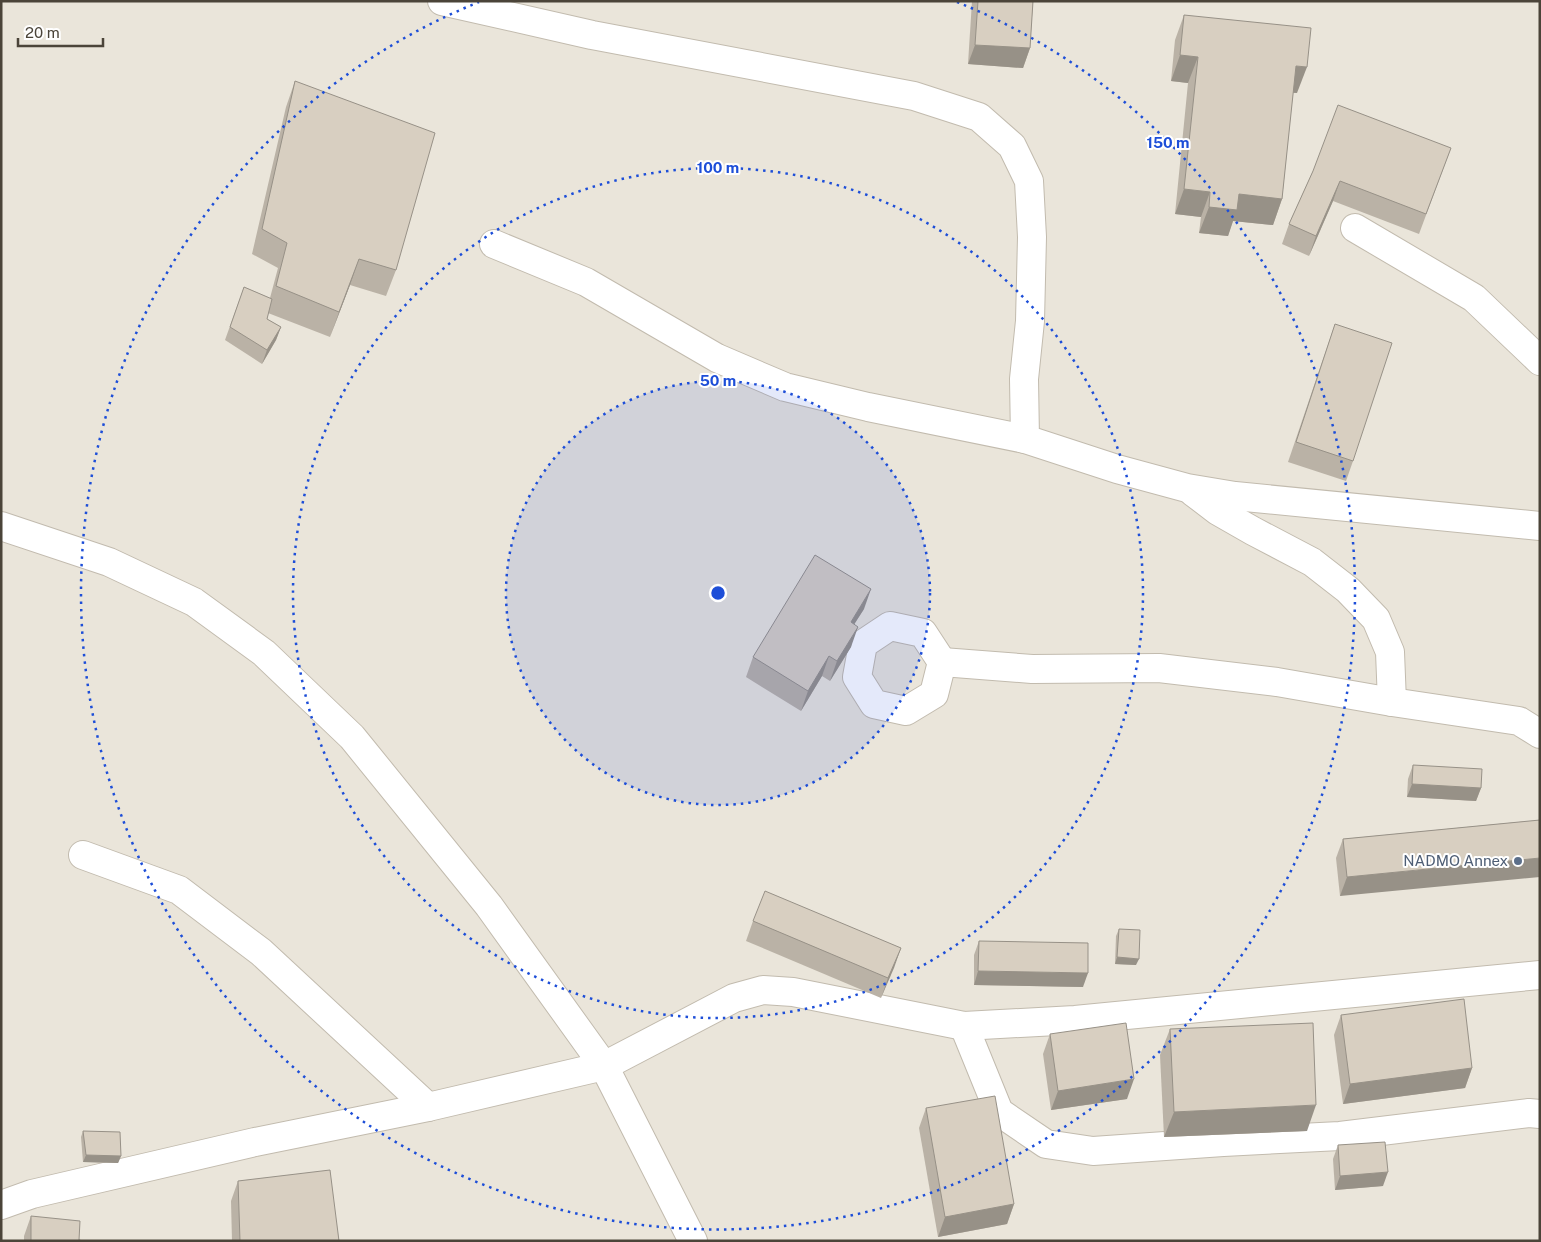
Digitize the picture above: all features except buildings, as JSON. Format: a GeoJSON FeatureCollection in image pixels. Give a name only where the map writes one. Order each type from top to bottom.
{"type":"FeatureCollection","features":[{"type":"Feature","properties":{"kind":"street"},"geometry":{"type":"LineString","coordinates":[[442,1],[592,35],[914,96],[979,117],[1012,146],[1029,181],[1032,237],[1030,321],[1024,379],[1025,439]]}},
{"type":"Feature","properties":{"kind":"street"},"geometry":{"type":"LineString","coordinates":[[1355,228],[1474,298],[1540,362]]}},
{"type":"Feature","properties":{"kind":"street"},"geometry":{"type":"LineString","coordinates":[[494,244],[586,282],[717,358],[785,387],[868,407],[1025,439],[1117,469],[1187,488],[1235,496],[1540,526]]}},
{"type":"Feature","properties":{"kind":"street"},"geometry":{"type":"LineString","coordinates":[[1187,488],[1218,511],[1312,562],[1348,590],[1376,619],[1390,652],[1392,702]]}},
{"type":"Feature","properties":{"kind":"street"},"geometry":{"type":"LineString","coordinates":[[1,526],[109,562],[194,602],[264,653],[352,737],[489,906],[604,1066],[693,1241]]}},
{"type":"Feature","properties":{"kind":"street"},"geometry":{"type":"LineString","coordinates":[[942,662],[1032,669],[1159,668],[1277,682],[1519,721],[1540,734]]}},
{"type":"Feature","properties":{"kind":"street"},"geometry":{"type":"LineString","coordinates":[[83,856],[179,890],[261,952],[428,1107]]}},
{"type":"Feature","properties":{"kind":"street"},"geometry":{"type":"LineString","coordinates":[[1,1205],[32,1194],[255,1142],[428,1107],[604,1066],[734,998],[762,990],[794,992],[964,1026],[1075,1020],[1540,975]]}},
{"type":"Feature","properties":{"kind":"street"},"geometry":{"type":"LineString","coordinates":[[964,1026],[999,1112],[1046,1144],[1093,1151],[1340,1136],[1529,1113],[1540,1114]]}},
{"type":"Feature","properties":{"kind":"shaded area"},"geometry":{"type":"Polygon","coordinates":[[[1,1],[1540,1],[1540,1241],[1,1241],[1,1]]]}},
{"type":"Feature","properties":{"kind":"place","name":"NADMO Annex"},"geometry":{"type":"Point","coordinates":[1518,861]}}]}
